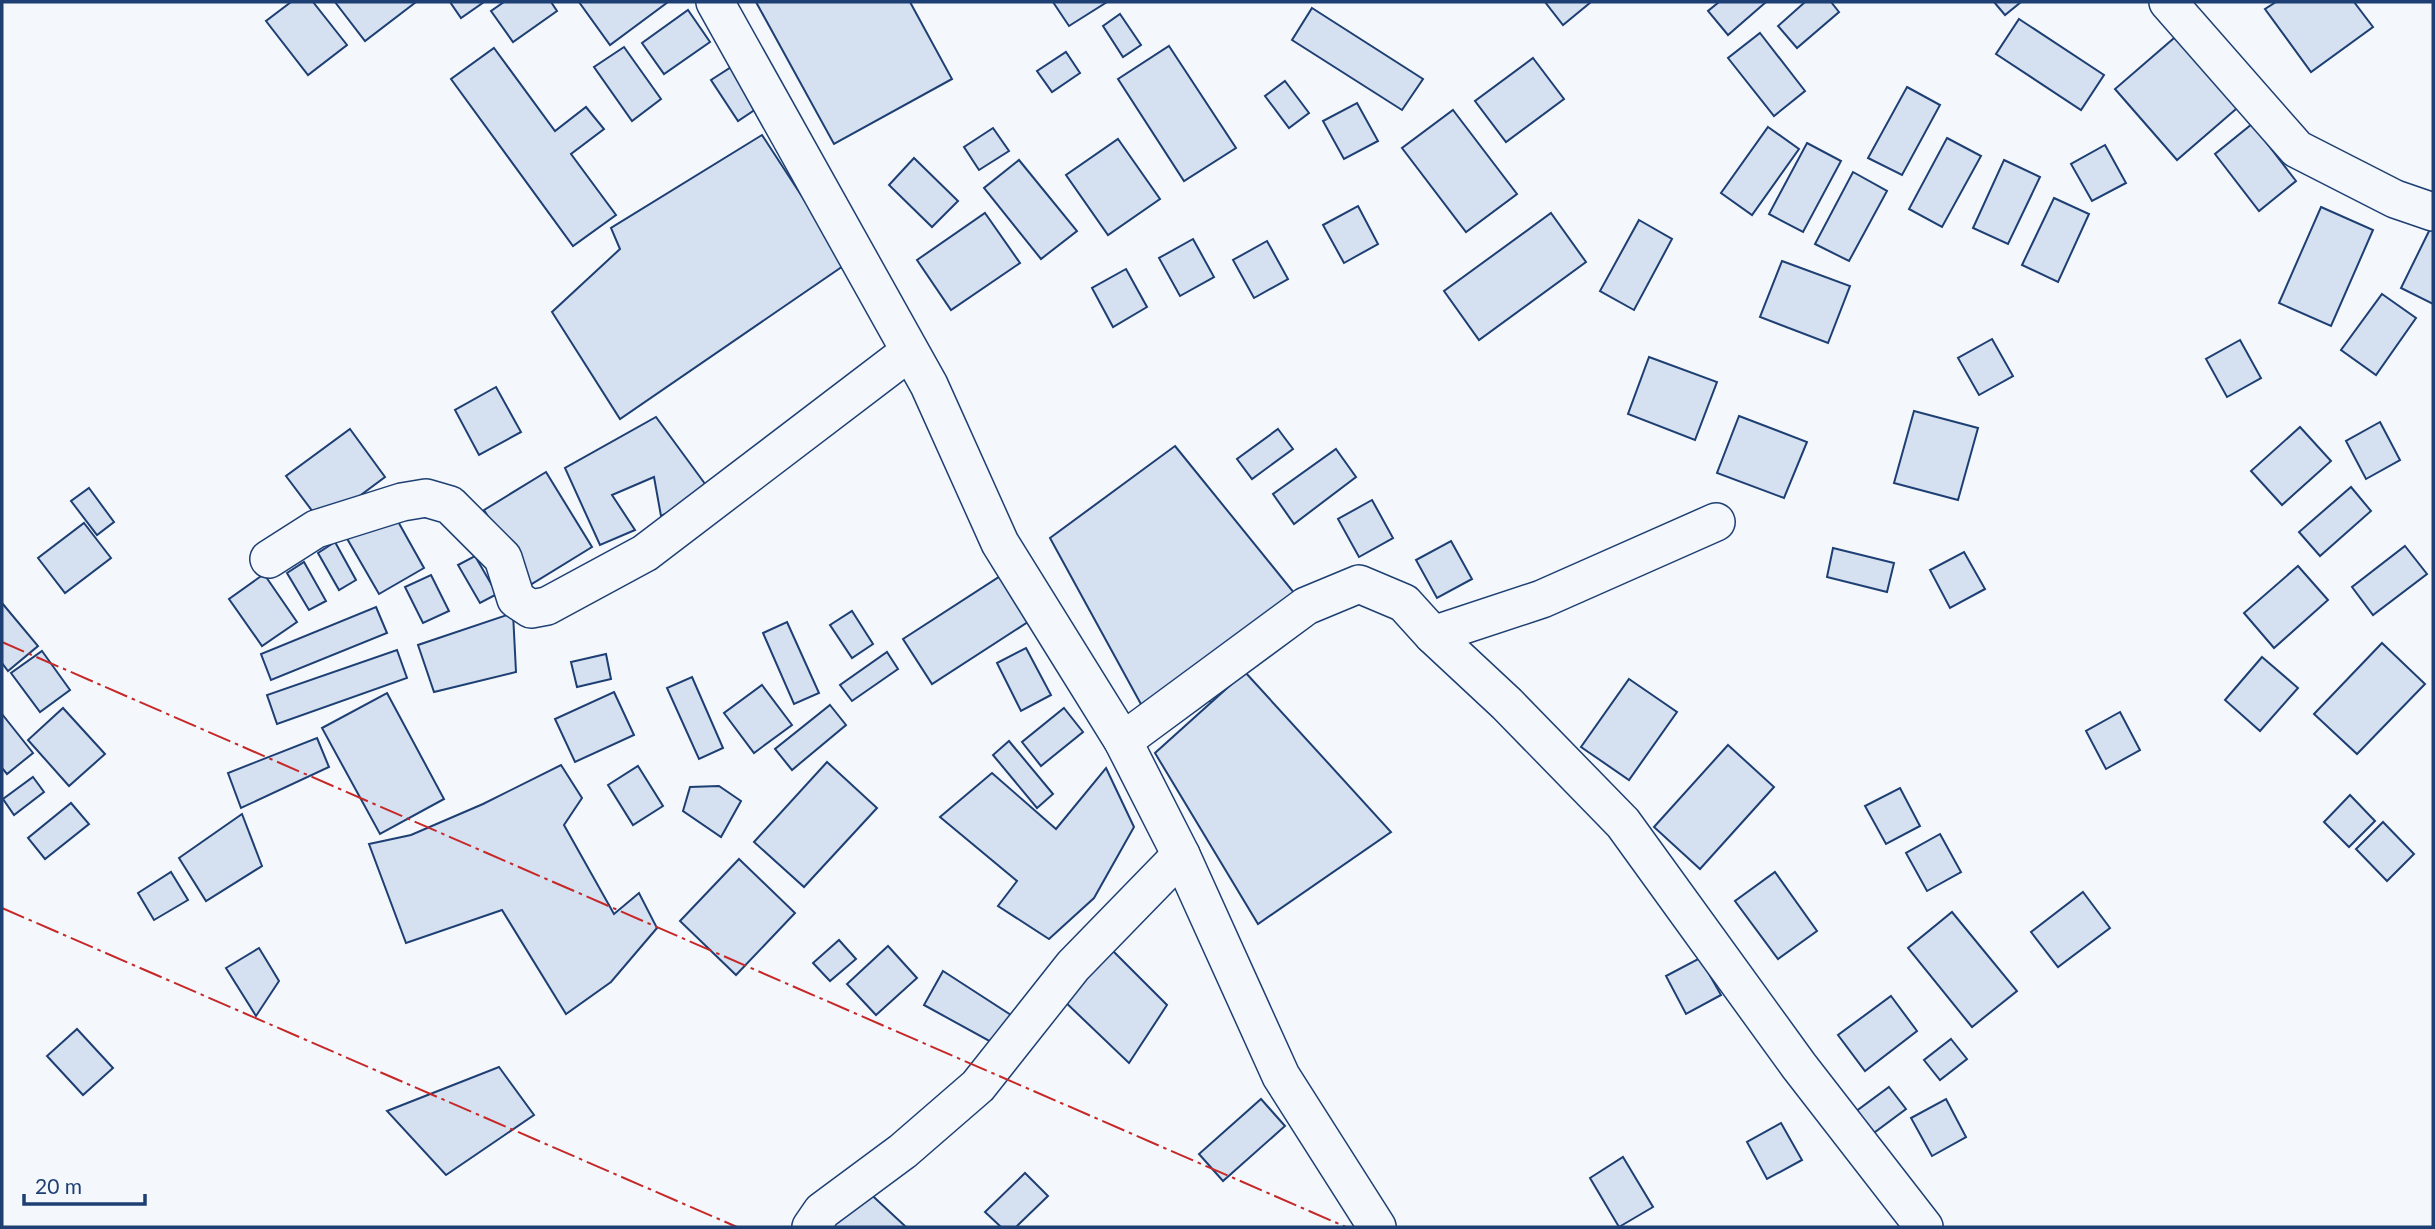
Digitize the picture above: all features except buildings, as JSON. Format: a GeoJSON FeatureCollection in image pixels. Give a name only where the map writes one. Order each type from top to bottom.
{"type":"FeatureCollection","features":[{"type":"Feature","properties":{"kind":"street"},"geometry":{"type":"LineString","coordinates":[[715,2],[929,385],[1000,543],[1123,741],[1181,855],[1281,1076],[1377,1227]]}},
{"type":"Feature","properties":{"kind":"street"},"geometry":{"type":"LineString","coordinates":[[2168,2],[2297,149],[2395,199],[2433,212]]}},
{"type":"Feature","properties":{"kind":"street"},"geometry":{"type":"LineString","coordinates":[[269,559],[316,529],[402,502],[426,498],[450,505],[503,558],[516,598],[531,609],[547,606],[645,553],[909,352]]}},
{"type":"Feature","properties":{"kind":"street"},"geometry":{"type":"LineString","coordinates":[[1433,635],[1542,599],[1716,522]]}},
{"type":"Feature","properties":{"kind":"street"},"geometry":{"type":"LineString","coordinates":[[1123,741],[1306,606],[1359,584],[1404,603],[1623,823],[1798,1066],[1924,1227]]}},
{"type":"Feature","properties":{"kind":"street"},"geometry":{"type":"LineString","coordinates":[[811,1227],[822,1211],[903,1151],[978,1086],[1073,966],[1181,855]]}},
{"type":"Feature","properties":{"kind":"power"},"geometry":{"type":"LineString","coordinates":[[2,642],[1346,1227]]}},
{"type":"Feature","properties":{"kind":"power"},"geometry":{"type":"LineString","coordinates":[[2,908],[737,1227]]}}]}
